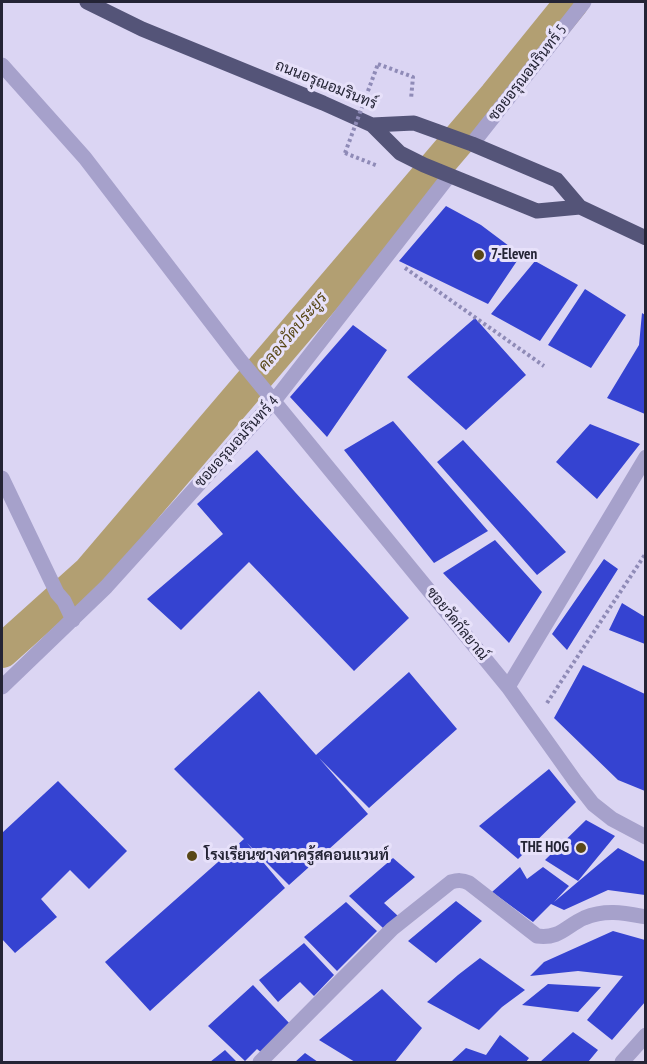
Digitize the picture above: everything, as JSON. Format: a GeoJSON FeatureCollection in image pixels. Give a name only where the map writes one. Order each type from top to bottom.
{"type":"FeatureCollection","features":[{"type":"Feature","properties":{"kind":"main road","name":"ถนนอรุณอมรินทร์"},"geometry":{"type":"LineString","coordinates":[[87,2],[142,29],[372,125],[414,123],[557,180],[580,207],[645,238]]}},
{"type":"Feature","properties":{"kind":"main road"},"geometry":{"type":"LineString","coordinates":[[372,125],[400,153],[537,211],[580,207]]}},
{"type":"Feature","properties":{"kind":"street","name":"ซอยอรุณอมรินทร์ 5"},"geometry":{"type":"LineString","coordinates":[[470,144],[584,2]]}},
{"type":"Feature","properties":{"kind":"street","name":"ซอยวัดกัลยาณ์"},"geometry":{"type":"LineString","coordinates":[[2,65],[85,158],[240,360],[508,687],[593,804],[612,819],[645,837]]}},
{"type":"Feature","properties":{"kind":"street","name":"ซอยอรุณอมรินทร์ 4"},"geometry":{"type":"LineString","coordinates":[[2,687],[106,587],[274,401],[387,256],[446,174]]}},
{"type":"Feature","properties":{"kind":"street"},"geometry":{"type":"LineString","coordinates":[[508,687],[645,457]]}},
{"type":"Feature","properties":{"kind":"street"},"geometry":{"type":"LineString","coordinates":[[2,478],[73,620]]}},
{"type":"Feature","properties":{"kind":"street"},"geometry":{"type":"LineString","coordinates":[[260,1062],[392,929],[451,882],[464,880],[469,883],[537,936],[554,935],[584,918],[602,912],[622,912],[645,917]]}},
{"type":"Feature","properties":{"kind":"street"},"geometry":{"type":"LineString","coordinates":[[622,1062],[645,1035]]}},
{"type":"Feature","properties":{"kind":"path"},"geometry":{"type":"LineString","coordinates":[[345,153],[378,64],[412,77],[409,123]]}},
{"type":"Feature","properties":{"kind":"path"},"geometry":{"type":"LineString","coordinates":[[387,256],[544,366]]}},
{"type":"Feature","properties":{"kind":"path"},"geometry":{"type":"LineString","coordinates":[[534,723],[645,553]]}},
{"type":"Feature","properties":{"kind":"building"},"geometry":{"type":"Polygon","coordinates":[[[446,206],[481,225],[521,255],[488,304],[399,261],[446,206]]]}},
{"type":"Feature","properties":{"kind":"building"},"geometry":{"type":"Polygon","coordinates":[[[535,261],[578,285],[540,341],[491,314],[535,261]]]}},
{"type":"Feature","properties":{"kind":"building"},"geometry":{"type":"Polygon","coordinates":[[[585,289],[626,315],[591,368],[548,345],[585,289]]]}},
{"type":"Feature","properties":{"kind":"building"},"geometry":{"type":"Polygon","coordinates":[[[642,313],[645,315],[645,414],[607,398],[639,345],[642,313]]]}},
{"type":"Feature","properties":{"kind":"building"},"geometry":{"type":"Polygon","coordinates":[[[475,318],[526,375],[466,430],[407,377],[475,318]]]}},
{"type":"Feature","properties":{"kind":"building"},"geometry":{"type":"Polygon","coordinates":[[[353,325],[387,350],[327,437],[290,397],[353,325]]]}},
{"type":"Feature","properties":{"kind":"building"},"geometry":{"type":"Polygon","coordinates":[[[393,421],[488,531],[434,563],[344,450],[393,421]]]}},
{"type":"Feature","properties":{"kind":"building"},"geometry":{"type":"Polygon","coordinates":[[[590,424],[640,444],[597,499],[556,462],[590,424]]]}},
{"type":"Feature","properties":{"kind":"building"},"geometry":{"type":"Polygon","coordinates":[[[463,440],[566,552],[537,575],[437,462],[463,440]]]}},
{"type":"Feature","properties":{"kind":"building"},"geometry":{"type":"Polygon","coordinates":[[[257,450],[409,618],[354,671],[249,562],[181,630],[147,599],[223,534],[197,504],[257,450]]]}},
{"type":"Feature","properties":{"kind":"building"},"geometry":{"type":"Polygon","coordinates":[[[495,540],[542,592],[509,643],[443,573],[495,540]]]}},
{"type":"Feature","properties":{"kind":"building"},"geometry":{"type":"Polygon","coordinates":[[[604,559],[618,569],[567,650],[552,634],[604,559]]]}},
{"type":"Feature","properties":{"kind":"building"},"geometry":{"type":"Polygon","coordinates":[[[622,603],[645,617],[645,644],[609,630],[622,603]]]}},
{"type":"Feature","properties":{"kind":"building"},"geometry":{"type":"Polygon","coordinates":[[[583,665],[645,694],[645,791],[618,780],[554,718],[583,665]]]}},
{"type":"Feature","properties":{"kind":"building"},"geometry":{"type":"Polygon","coordinates":[[[409,672],[457,729],[369,808],[319,758],[368,814],[289,885],[247,843],[285,888],[150,1011],[105,962],[244,839],[174,769],[259,691],[316,755],[409,672]]]}},
{"type":"Feature","properties":{"kind":"building"},"geometry":{"type":"Polygon","coordinates":[[[549,769],[576,802],[518,859],[479,826],[549,769]]]}},
{"type":"Feature","properties":{"kind":"building"},"geometry":{"type":"Polygon","coordinates":[[[58,781],[127,851],[89,889],[70,870],[41,899],[57,917],[15,953],[2,939],[2,833],[58,781]]]}},
{"type":"Feature","properties":{"kind":"building","name":"THE HOG"},"geometry":{"type":"Polygon","coordinates":[[[586,820],[615,836],[578,881],[545,860],[586,820]]]}},
{"type":"Feature","properties":{"kind":"building"},"geometry":{"type":"Polygon","coordinates":[[[618,848],[645,862],[645,895],[608,890],[564,910],[551,904],[533,922],[492,892],[520,867],[527,879],[543,867],[569,886],[554,902],[618,848]]]}},
{"type":"Feature","properties":{"kind":"building"},"geometry":{"type":"Polygon","coordinates":[[[393,858],[415,877],[384,903],[398,916],[383,928],[349,896],[393,858]]]}},
{"type":"Feature","properties":{"kind":"building"},"geometry":{"type":"Polygon","coordinates":[[[456,901],[482,921],[436,963],[408,941],[456,901]]]}},
{"type":"Feature","properties":{"kind":"building"},"geometry":{"type":"Polygon","coordinates":[[[346,902],[377,931],[337,971],[304,937],[346,902]]]}},
{"type":"Feature","properties":{"kind":"building"},"geometry":{"type":"Polygon","coordinates":[[[613,931],[645,940],[645,1002],[612,1040],[587,1020],[623,976],[578,971],[530,976],[544,962],[613,931]]]}},
{"type":"Feature","properties":{"kind":"building"},"geometry":{"type":"Polygon","coordinates":[[[304,943],[334,975],[314,996],[300,982],[278,1002],[259,980],[304,943]]]}},
{"type":"Feature","properties":{"kind":"building"},"geometry":{"type":"Polygon","coordinates":[[[480,958],[525,990],[502,1007],[479,1030],[427,1002],[480,958]]]}},
{"type":"Feature","properties":{"kind":"building"},"geometry":{"type":"Polygon","coordinates":[[[548,984],[601,987],[578,1012],[522,1005],[548,984]]]}},
{"type":"Feature","properties":{"kind":"building"},"geometry":{"type":"Polygon","coordinates":[[[253,985],[291,1025],[262,1053],[257,1049],[245,1061],[208,1026],[253,985]]]}},
{"type":"Feature","properties":{"kind":"building"},"geometry":{"type":"Polygon","coordinates":[[[382,989],[422,1028],[395,1062],[355,1062],[319,1040],[382,989]]]}},
{"type":"Feature","properties":{"kind":"building"},"geometry":{"type":"Polygon","coordinates":[[[573,1032],[598,1050],[588,1062],[540,1062],[573,1032]]]}},
{"type":"Feature","properties":{"kind":"building"},"geometry":{"type":"Polygon","coordinates":[[[500,1035],[529,1058],[526,1062],[451,1062],[466,1048],[486,1055],[500,1035]]]}},
{"type":"Feature","properties":{"kind":"building"},"geometry":{"type":"Polygon","coordinates":[[[225,1050],[237,1062],[210,1062],[225,1050]]]}},
{"type":"Feature","properties":{"kind":"building"},"geometry":{"type":"Polygon","coordinates":[[[305,1053],[318,1062],[295,1062],[305,1053]]]}},
{"type":"Feature","properties":{"kind":"waterway","name":"คลองวัดประยูร"},"geometry":{"type":"LineString","coordinates":[[2,651],[89,573],[496,96],[572,2]]}},
{"type":"Feature","properties":{"kind":"place","name":"7-Eleven"},"geometry":{"type":"Point","coordinates":[479,255]}},
{"type":"Feature","properties":{"kind":"place","name":"THE HOG"},"geometry":{"type":"Point","coordinates":[581,848]}},
{"type":"Feature","properties":{"kind":"place","name":"โรงเรียนซางตาครู้สคอนแวนท์"},"geometry":{"type":"Point","coordinates":[192,856]}}]}
